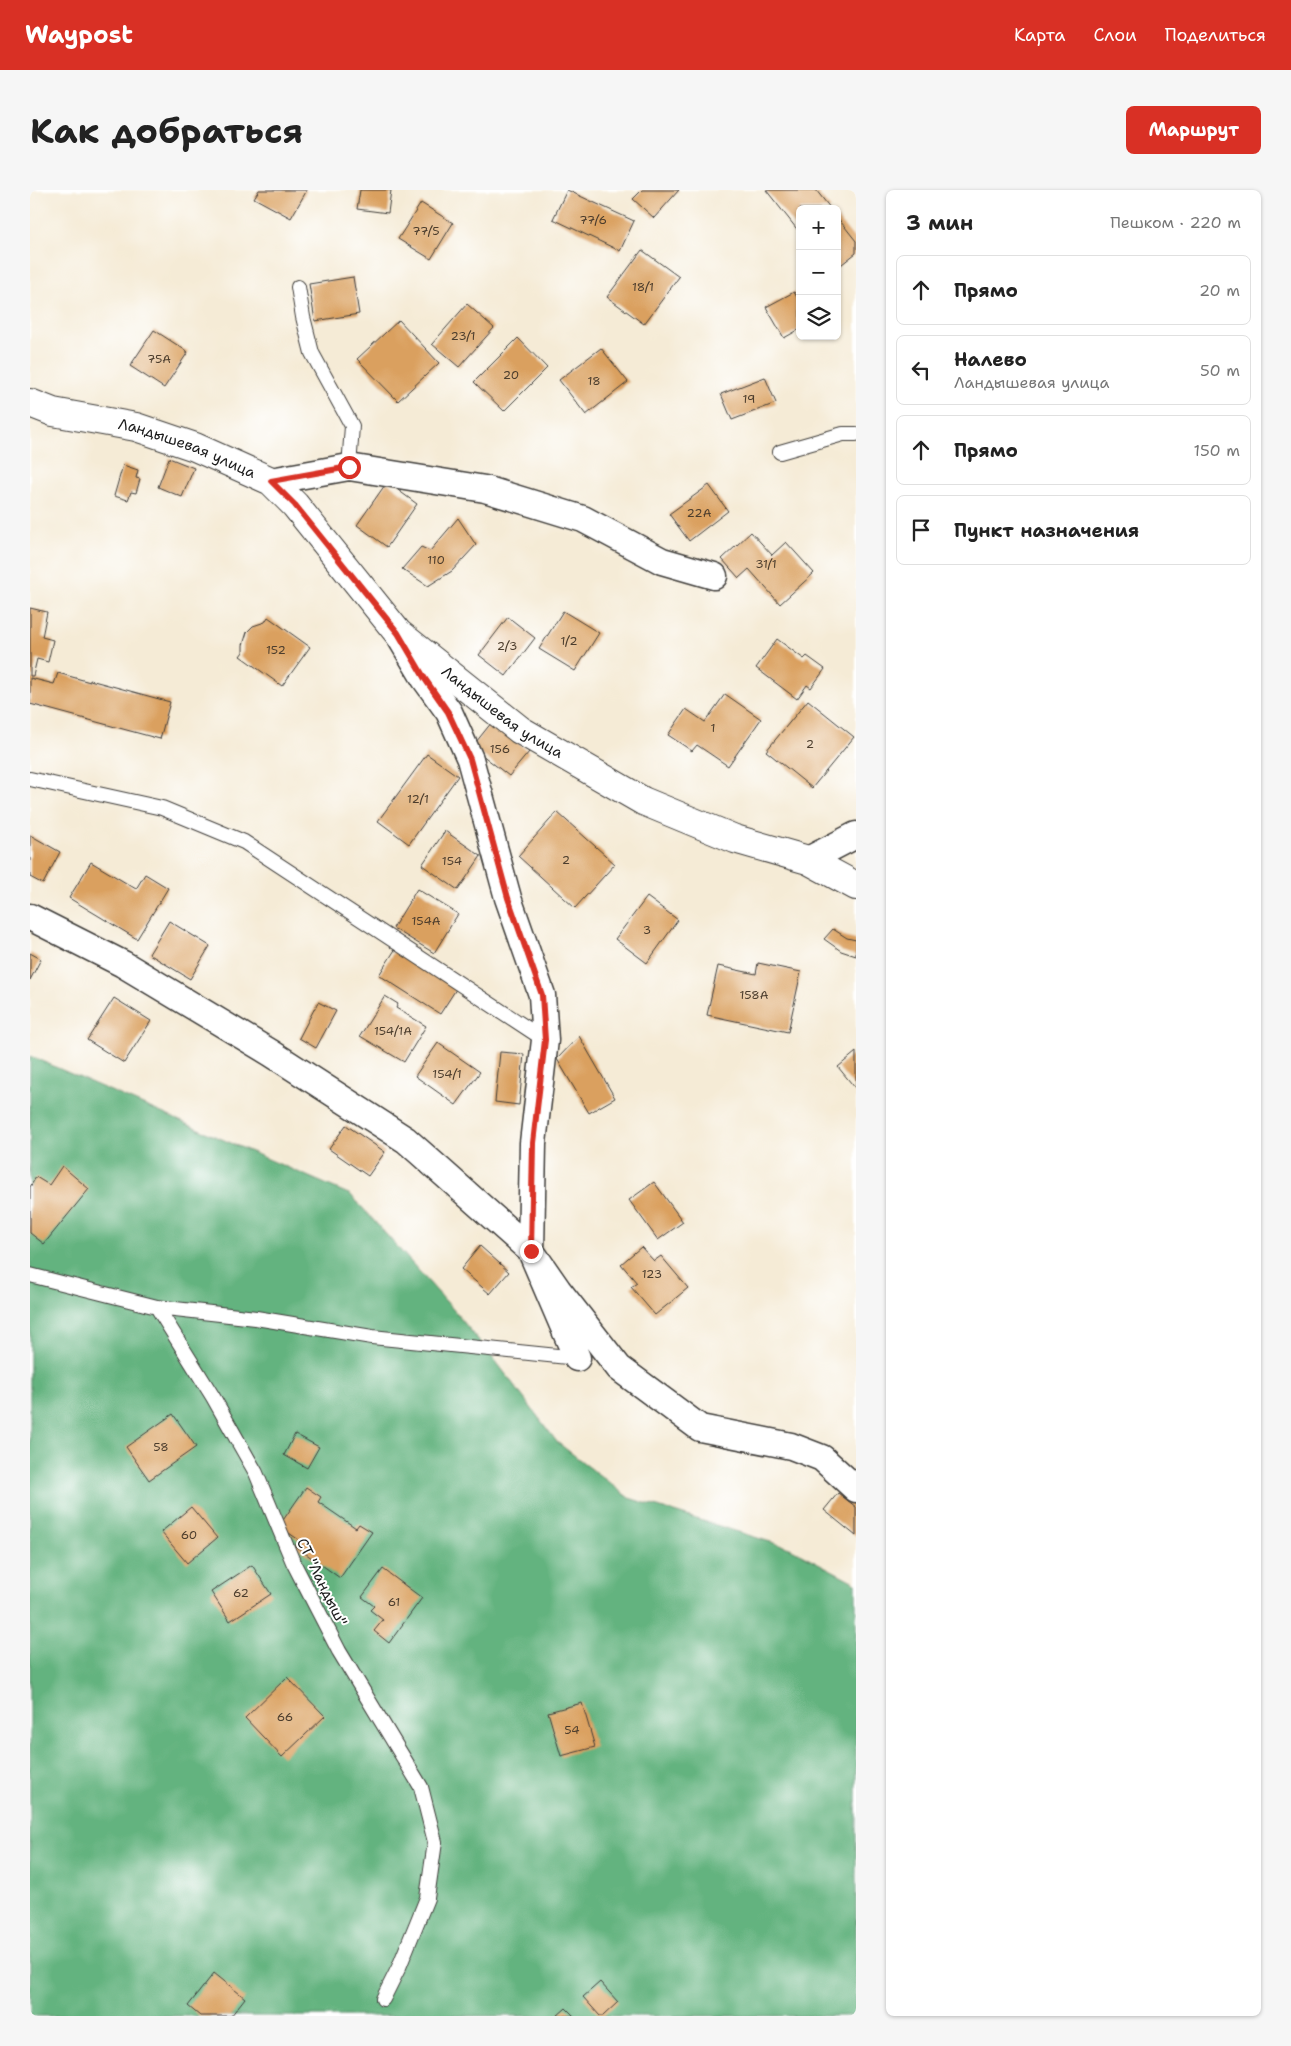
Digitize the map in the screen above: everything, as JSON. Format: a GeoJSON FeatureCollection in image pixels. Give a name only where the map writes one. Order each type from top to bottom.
{"type":"FeatureCollection","features":[{"type":"Feature","properties":{"kind":"street","name":"Ландышевая улица"},"geometry":{"type":"LineString","coordinates":[[30,403],[53,412],[136,427],[195,447],[271,481],[295,505],[398,633],[520,730],[643,801],[735,839],[808,860],[856,886]]}},
{"type":"Feature","properties":{"kind":"street"},"geometry":{"type":"LineString","coordinates":[[271,481],[349,467],[485,488],[583,519],[662,561],[714,576]]}},
{"type":"Feature","properties":{"kind":"street"},"geometry":{"type":"LineString","coordinates":[[398,633],[425,679],[448,712],[470,759],[508,898],[542,995],[545,1040],[533,1143],[531,1251],[577,1358]]}},
{"type":"Feature","properties":{"kind":"street"},"geometry":{"type":"LineString","coordinates":[[808,860],[856,835]]}},
{"type":"Feature","properties":{"kind":"street"},"geometry":{"type":"LineString","coordinates":[[30,917],[123,964],[270,1053],[406,1140],[531,1251],[558,1290],[619,1368],[700,1428],[791,1446],[822,1458],[856,1489]]}},
{"type":"Feature","properties":{"kind":"lane"},"geometry":{"type":"LineString","coordinates":[[298,287],[312,353],[352,426],[349,467]]}},
{"type":"Feature","properties":{"kind":"lane"},"geometry":{"type":"LineString","coordinates":[[780,452],[843,434],[856,434]]}},
{"type":"Feature","properties":{"kind":"lane"},"geometry":{"type":"LineString","coordinates":[[30,779],[162,808],[244,842],[545,1040]]}},
{"type":"Feature","properties":{"kind":"lane"},"geometry":{"type":"LineString","coordinates":[[30,1275],[157,1307],[256,1318],[372,1337],[577,1358]]}},
{"type":"Feature","properties":{"kind":"lane","name":"СТ \"Ландыш\""},"geometry":{"type":"LineString","coordinates":[[157,1307],[213,1397],[256,1473],[292,1562],[335,1643],[420,1787],[435,1842],[427,1898],[399,1967],[383,1999]]}},
{"type":"Feature","properties":{"kind":"green space"},"geometry":{"type":"Polygon","coordinates":[[[30,1056],[351,1195],[452,1308],[495,1360],[557,1442],[629,1498],[790,1548],[856,1583],[856,2016],[30,2016],[30,1056]]]}},
{"type":"Feature","properties":{"kind":"building"},"geometry":{"type":"Polygon","coordinates":[[[259,190],[307,190],[291,218],[254,198],[259,190]]]}},
{"type":"Feature","properties":{"kind":"building"},"geometry":{"type":"Polygon","coordinates":[[[360,190],[391,190],[388,213],[357,209],[360,190]]]}},
{"type":"Feature","properties":{"kind":"building"},"geometry":{"type":"Polygon","coordinates":[[[567,190],[634,221],[620,251],[553,219],[567,190]]]}},
{"type":"Feature","properties":{"kind":"building"},"geometry":{"type":"Polygon","coordinates":[[[642,190],[679,190],[654,218],[633,199],[642,190]]]}},
{"type":"Feature","properties":{"kind":"building"},"geometry":{"type":"Polygon","coordinates":[[[766,190],[816,190],[828,205],[796,205],[796,228],[766,190]]]}},
{"type":"Feature","properties":{"kind":"building"},"geometry":{"type":"Polygon","coordinates":[[[421,203],[453,223],[431,259],[398,239],[421,203]]]}},
{"type":"Feature","properties":{"kind":"building"},"geometry":{"type":"Polygon","coordinates":[[[841,222],[856,241],[856,253],[841,265],[841,222]]]}},
{"type":"Feature","properties":{"kind":"building"},"geometry":{"type":"Polygon","coordinates":[[[642,250],[679,277],[644,324],[607,297],[642,250]]]}},
{"type":"Feature","properties":{"kind":"building"},"geometry":{"type":"Polygon","coordinates":[[[353,277],[359,314],[315,321],[309,284],[353,277]]]}},
{"type":"Feature","properties":{"kind":"building"},"geometry":{"type":"Polygon","coordinates":[[[794,292],[796,295],[796,331],[784,338],[766,307],[794,292]]]}},
{"type":"Feature","properties":{"kind":"building"},"geometry":{"type":"Polygon","coordinates":[[[467,304],[494,328],[459,367],[432,344],[467,304]]]}},
{"type":"Feature","properties":{"kind":"building"},"geometry":{"type":"Polygon","coordinates":[[[399,320],[439,363],[398,401],[357,359],[399,320]]]}},
{"type":"Feature","properties":{"kind":"building"},"geometry":{"type":"Polygon","coordinates":[[[154,330],[188,352],[164,388],[130,366],[154,330]]]}},
{"type":"Feature","properties":{"kind":"building"},"geometry":{"type":"Polygon","coordinates":[[[518,338],[547,368],[504,411],[474,382],[518,338]]]}},
{"type":"Feature","properties":{"kind":"building"},"geometry":{"type":"Polygon","coordinates":[[[601,348],[628,382],[586,415],[559,380],[601,348]]]}},
{"type":"Feature","properties":{"kind":"building"},"geometry":{"type":"Polygon","coordinates":[[[765,377],[776,403],[732,420],[721,394],[765,377]]]}},
{"type":"Feature","properties":{"kind":"building"},"geometry":{"type":"Polygon","coordinates":[[[169,458],[194,468],[182,497],[158,487],[169,458]]]}},
{"type":"Feature","properties":{"kind":"building"},"geometry":{"type":"Polygon","coordinates":[[[123,465],[138,470],[136,478],[140,479],[136,493],[131,492],[128,500],[114,496],[123,465]]]}},
{"type":"Feature","properties":{"kind":"building"},"geometry":{"type":"Polygon","coordinates":[[[387,482],[417,504],[387,547],[357,525],[387,482]]]}},
{"type":"Feature","properties":{"kind":"building"},"geometry":{"type":"Polygon","coordinates":[[[709,485],[728,511],[689,541],[669,514],[709,485]]]}},
{"type":"Feature","properties":{"kind":"building"},"geometry":{"type":"Polygon","coordinates":[[[458,518],[476,545],[452,571],[428,586],[402,569],[421,547],[430,551],[458,518]]]}},
{"type":"Feature","properties":{"kind":"building"},"geometry":{"type":"Polygon","coordinates":[[[751,532],[772,555],[786,542],[814,573],[780,604],[749,569],[739,578],[722,559],[751,532]]]}},
{"type":"Feature","properties":{"kind":"building"},"geometry":{"type":"Polygon","coordinates":[[[30,608],[47,612],[42,637],[53,640],[48,662],[37,659],[33,676],[30,676],[30,608]]]}},
{"type":"Feature","properties":{"kind":"building"},"geometry":{"type":"Polygon","coordinates":[[[563,611],[599,633],[575,671],[539,649],[563,611]]]}},
{"type":"Feature","properties":{"kind":"building"},"geometry":{"type":"Polygon","coordinates":[[[268,617],[310,647],[282,686],[240,656],[243,652],[247,632],[253,626],[265,622],[268,617]]]}},
{"type":"Feature","properties":{"kind":"building"},"geometry":{"type":"Polygon","coordinates":[[[508,617],[535,638],[506,676],[479,655],[508,617]]]}},
{"type":"Feature","properties":{"kind":"building"},"geometry":{"type":"Polygon","coordinates":[[[777,639],[804,659],[807,656],[825,669],[811,688],[807,685],[797,699],[756,668],[777,639]]]}},
{"type":"Feature","properties":{"kind":"building"},"geometry":{"type":"Polygon","coordinates":[[[58,673],[170,702],[160,739],[30,704],[30,678],[54,684],[58,673]]]}},
{"type":"Feature","properties":{"kind":"building"},"geometry":{"type":"Polygon","coordinates":[[[725,694],[761,719],[728,766],[697,745],[692,751],[668,735],[686,709],[705,722],[725,694]]]}},
{"type":"Feature","properties":{"kind":"building"},"geometry":{"type":"Polygon","coordinates":[[[808,700],[854,737],[812,788],[766,751],[808,700]]]}},
{"type":"Feature","properties":{"kind":"building"},"geometry":{"type":"Polygon","coordinates":[[[492,722],[529,752],[509,776],[472,747],[492,722]]]}},
{"type":"Feature","properties":{"kind":"building"},"geometry":{"type":"Polygon","coordinates":[[[427,754],[458,776],[409,844],[378,821],[427,754]]]}},
{"type":"Feature","properties":{"kind":"building"},"geometry":{"type":"Polygon","coordinates":[[[557,812],[615,864],[575,908],[518,856],[557,812]]]}},
{"type":"Feature","properties":{"kind":"building"},"geometry":{"type":"Polygon","coordinates":[[[445,831],[481,856],[458,890],[422,865],[445,831]]]}},
{"type":"Feature","properties":{"kind":"building"},"geometry":{"type":"Polygon","coordinates":[[[30,835],[60,852],[43,884],[30,877],[30,835]]]}},
{"type":"Feature","properties":{"kind":"building"},"geometry":{"type":"Polygon","coordinates":[[[91,862],[136,889],[145,874],[168,888],[137,939],[69,898],[91,862]]]}},
{"type":"Feature","properties":{"kind":"building"},"geometry":{"type":"Polygon","coordinates":[[[417,889],[458,914],[434,953],[393,928],[417,889]]]}},
{"type":"Feature","properties":{"kind":"building"},"geometry":{"type":"Polygon","coordinates":[[[647,897],[678,920],[647,963],[615,939],[647,897]]]}},
{"type":"Feature","properties":{"kind":"building"},"geometry":{"type":"Polygon","coordinates":[[[169,921],[210,946],[190,979],[149,954],[169,921]]]}},
{"type":"Feature","properties":{"kind":"building"},"geometry":{"type":"Polygon","coordinates":[[[833,929],[847,938],[856,940],[856,956],[841,951],[824,939],[833,929]]]}},
{"type":"Feature","properties":{"kind":"building"},"geometry":{"type":"Polygon","coordinates":[[[398,945],[460,983],[440,1014],[379,975],[398,945]]]}},
{"type":"Feature","properties":{"kind":"building"},"geometry":{"type":"Polygon","coordinates":[[[30,953],[41,959],[30,980],[30,953]]]}},
{"type":"Feature","properties":{"kind":"building"},"geometry":{"type":"Polygon","coordinates":[[[758,963],[801,972],[788,1032],[707,1015],[718,966],[756,974],[758,963]]]}},
{"type":"Feature","properties":{"kind":"building"},"geometry":{"type":"Polygon","coordinates":[[[385,996],[398,1004],[396,1008],[426,1026],[404,1062],[360,1036],[385,996]]]}},
{"type":"Feature","properties":{"kind":"building"},"geometry":{"type":"Polygon","coordinates":[[[114,998],[151,1021],[124,1063],[87,1040],[114,998]]]}},
{"type":"Feature","properties":{"kind":"building"},"geometry":{"type":"Polygon","coordinates":[[[318,1002],[336,1011],[316,1048],[299,1038],[318,1002]]]}},
{"type":"Feature","properties":{"kind":"building"},"geometry":{"type":"Polygon","coordinates":[[[579,1036],[615,1098],[589,1113],[557,1059],[579,1036]]]}},
{"type":"Feature","properties":{"kind":"building"},"geometry":{"type":"Polygon","coordinates":[[[438,1043],[480,1072],[456,1105],[415,1076],[438,1043]]]}},
{"type":"Feature","properties":{"kind":"building"},"geometry":{"type":"Polygon","coordinates":[[[500,1052],[524,1054],[519,1105],[495,1102],[500,1052]]]}},
{"type":"Feature","properties":{"kind":"building"},"geometry":{"type":"Polygon","coordinates":[[[856,1052],[856,1089],[838,1067],[856,1052]]]}},
{"type":"Feature","properties":{"kind":"building"},"geometry":{"type":"Polygon","coordinates":[[[346,1125],[385,1152],[368,1176],[329,1149],[346,1125]]]}},
{"type":"Feature","properties":{"kind":"building"},"geometry":{"type":"Polygon","coordinates":[[[62,1166],[89,1189],[44,1244],[30,1233],[30,1187],[36,1177],[49,1185],[62,1166]]]}},
{"type":"Feature","properties":{"kind":"building"},"geometry":{"type":"Polygon","coordinates":[[[654,1182],[683,1222],[658,1240],[629,1200],[654,1182]]]}},
{"type":"Feature","properties":{"kind":"building"},"geometry":{"type":"Polygon","coordinates":[[[480,1246],[509,1272],[490,1294],[461,1269],[480,1246]]]}},
{"type":"Feature","properties":{"kind":"building"},"geometry":{"type":"Polygon","coordinates":[[[641,1247],[654,1261],[661,1256],[688,1288],[655,1315],[631,1287],[637,1283],[621,1264],[641,1247]]]}},
{"type":"Feature","properties":{"kind":"building"},"geometry":{"type":"Polygon","coordinates":[[[173,1414],[196,1447],[149,1480],[126,1447],[173,1414]]]}},
{"type":"Feature","properties":{"kind":"building"},"geometry":{"type":"Polygon","coordinates":[[[295,1434],[319,1447],[307,1468],[284,1455],[295,1434]]]}},
{"type":"Feature","properties":{"kind":"building"},"geometry":{"type":"Polygon","coordinates":[[[306,1487],[321,1497],[318,1502],[356,1528],[359,1524],[372,1532],[340,1578],[295,1546],[299,1540],[279,1526],[306,1487]]]}},
{"type":"Feature","properties":{"kind":"building"},"geometry":{"type":"Polygon","coordinates":[[[838,1493],[856,1507],[856,1536],[824,1510],[838,1493]]]}},
{"type":"Feature","properties":{"kind":"building"},"geometry":{"type":"Polygon","coordinates":[[[191,1507],[217,1538],[187,1563],[161,1532],[191,1507]]]}},
{"type":"Feature","properties":{"kind":"building"},"geometry":{"type":"Polygon","coordinates":[[[252,1565],[271,1594],[230,1621],[211,1592],[252,1565]]]}},
{"type":"Feature","properties":{"kind":"building"},"geometry":{"type":"Polygon","coordinates":[[[383,1569],[422,1598],[389,1643],[374,1631],[383,1620],[370,1610],[374,1606],[362,1597],[383,1569]]]}},
{"type":"Feature","properties":{"kind":"building"},"geometry":{"type":"Polygon","coordinates":[[[287,1677],[325,1716],[282,1757],[245,1718],[287,1677]]]}},
{"type":"Feature","properties":{"kind":"building"},"geometry":{"type":"Polygon","coordinates":[[[582,1703],[595,1747],[561,1756],[548,1712],[582,1703]]]}},
{"type":"Feature","properties":{"kind":"building"},"geometry":{"type":"Polygon","coordinates":[[[214,1973],[245,1998],[231,2016],[200,2016],[188,2006],[214,1973]]]}},
{"type":"Feature","properties":{"kind":"building"},"geometry":{"type":"Polygon","coordinates":[[[600,1982],[618,2002],[603,2016],[600,2016],[583,1997],[600,1982]]]}},
{"type":"Feature","properties":{"kind":"building"},"geometry":{"type":"Polygon","coordinates":[[[566,2008],[574,2016],[557,2016],[566,2008]]]}},
{"type":"Feature","properties":{"kind":"route"},"geometry":{"type":"LineString","coordinates":[[349,467],[271,481],[295,505],[398,633],[425,679],[448,712],[470,759],[508,898],[542,995],[545,1040],[533,1143],[531,1251]]}}]}
